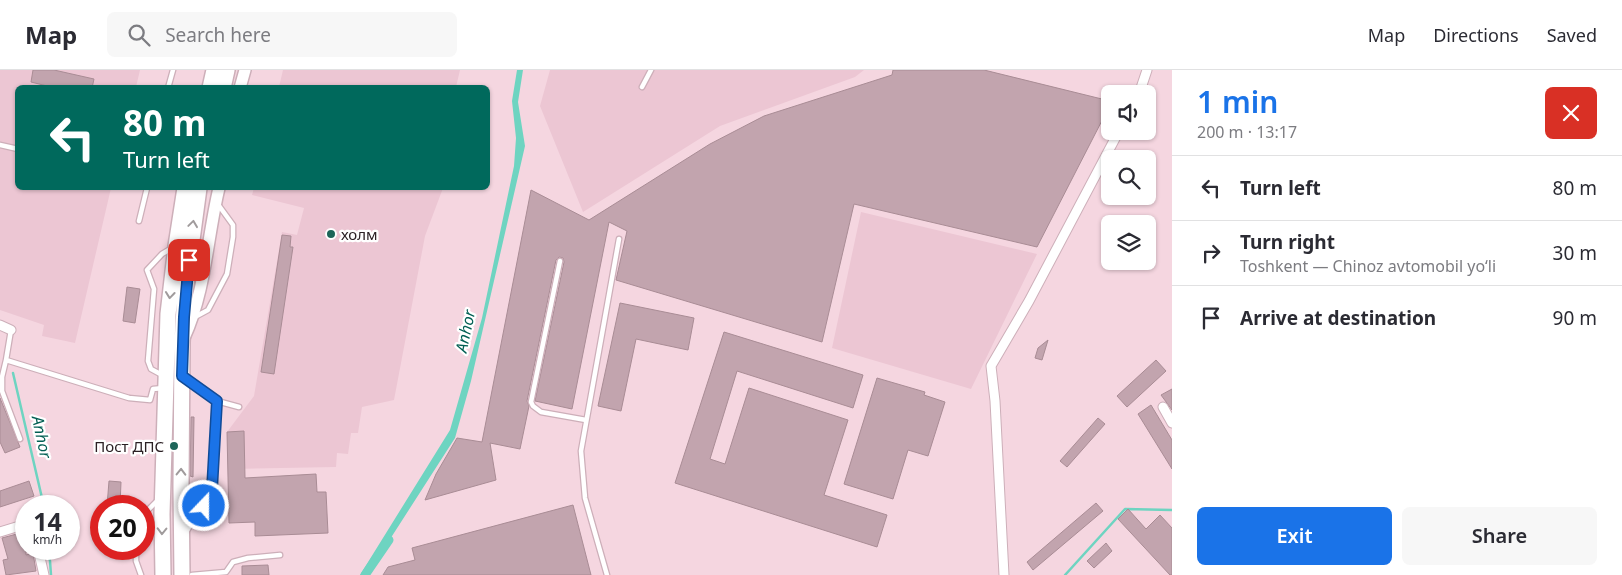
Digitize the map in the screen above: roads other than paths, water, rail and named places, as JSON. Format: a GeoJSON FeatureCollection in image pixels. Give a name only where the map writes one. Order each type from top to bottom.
{"type":"FeatureCollection","features":[{"type":"Feature","properties":{"kind":"highway"},"geometry":{"type":"LineString","coordinates":[[211,85],[214,70]]}},
{"type":"Feature","properties":{"kind":"highway"},"geometry":{"type":"LineString","coordinates":[[224,85],[227,70]]}},
{"type":"Feature","properties":{"kind":"highway"},"geometry":{"type":"LineString","coordinates":[[163,575],[165,382],[168,314],[185,190]]}},
{"type":"Feature","properties":{"kind":"highway"},"geometry":{"type":"LineString","coordinates":[[182,575],[182,342],[185,292],[199,190]]}},
{"type":"Feature","properties":{"kind":"street"},"geometry":{"type":"LineString","coordinates":[[1142,85],[1147,70]]}},
{"type":"Feature","properties":{"kind":"street"},"geometry":{"type":"LineString","coordinates":[[1004,575],[995,401],[991,366],[1029,301],[1113,140]]}},
{"type":"Feature","properties":{"kind":"street"},"geometry":{"type":"LineString","coordinates":[[182,342],[194,317],[219,190]]}},
{"type":"Feature","properties":{"kind":"street"},"geometry":{"type":"LineString","coordinates":[[0,325],[11,330]]}},
{"type":"Feature","properties":{"kind":"street"},"geometry":{"type":"LineString","coordinates":[[1163,407],[1172,423]]}},
{"type":"Feature","properties":{"kind":"street"},"geometry":{"type":"LineString","coordinates":[[0,532],[15,527]]}},
{"type":"Feature","properties":{"kind":"street"},"geometry":{"type":"LineString","coordinates":[[41,560],[44,575]]}},
{"type":"Feature","properties":{"kind":"lane"},"geometry":{"type":"LineString","coordinates":[[169,85],[172,70]]}},
{"type":"Feature","properties":{"kind":"lane"},"geometry":{"type":"LineString","coordinates":[[642,87],[651,70]]}},
{"type":"Feature","properties":{"kind":"lane"},"geometry":{"type":"LineString","coordinates":[[0,145],[15,148]]}},
{"type":"Feature","properties":{"kind":"lane"},"geometry":{"type":"LineString","coordinates":[[138,221],[146,190]]}},
{"type":"Feature","properties":{"kind":"lane"},"geometry":{"type":"LineString","coordinates":[[194,317],[208,310],[227,274],[233,225],[216,201]]}},
{"type":"Feature","properties":{"kind":"lane"},"geometry":{"type":"LineString","coordinates":[[607,575],[584,498],[581,451],[619,239]]}},
{"type":"Feature","properties":{"kind":"lane"},"geometry":{"type":"LineString","coordinates":[[6,360],[129,398],[150,400],[153,389],[165,382],[151,369],[148,362],[154,289],[147,270],[162,254],[176,246]]}},
{"type":"Feature","properties":{"kind":"lane"},"geometry":{"type":"LineString","coordinates":[[560,261],[532,402],[533,406],[541,412],[586,420]]}},
{"type":"Feature","properties":{"kind":"lane"},"geometry":{"type":"LineString","coordinates":[[11,330],[2,377],[2,391],[20,439]]}},
{"type":"Feature","properties":{"kind":"lane"},"geometry":{"type":"LineString","coordinates":[[182,376],[217,401],[239,407]]}},
{"type":"Feature","properties":{"kind":"lane"},"geometry":{"type":"LineString","coordinates":[[181,539],[204,506],[212,489],[217,401]]}},
{"type":"Feature","properties":{"kind":"lane"},"geometry":{"type":"LineString","coordinates":[[155,504],[163,496]]}},
{"type":"Feature","properties":{"kind":"lane"},"geometry":{"type":"LineString","coordinates":[[192,575],[226,572],[233,562],[248,558],[280,556]]}},
{"type":"Feature","properties":{"kind":"lane"},"geometry":{"type":"LineString","coordinates":[[136,560],[141,575]]}},
{"type":"Feature","properties":{"kind":"waterway","name":"Anhor"},"geometry":{"type":"LineString","coordinates":[[13,373],[41,495]]}},
{"type":"Feature","properties":{"kind":"waterway"},"geometry":{"type":"LineString","coordinates":[[1065,575],[1125,509],[1172,510]]}},
{"type":"Feature","properties":{"kind":"waterway","name":"Anhor"},"geometry":{"type":"LineString","coordinates":[[365,575],[389,540]]}},
{"type":"Feature","properties":{"kind":"waterway","name":"Anhor"},"geometry":{"type":"LineString","coordinates":[[50,560],[51,575]]}},
{"type":"Feature","properties":{"kind":"place","name":"холм"},"geometry":{"type":"Point","coordinates":[331,234]}},
{"type":"Feature","properties":{"kind":"place","name":"Пост ДПС"},"geometry":{"type":"Point","coordinates":[174,446]}}]}
